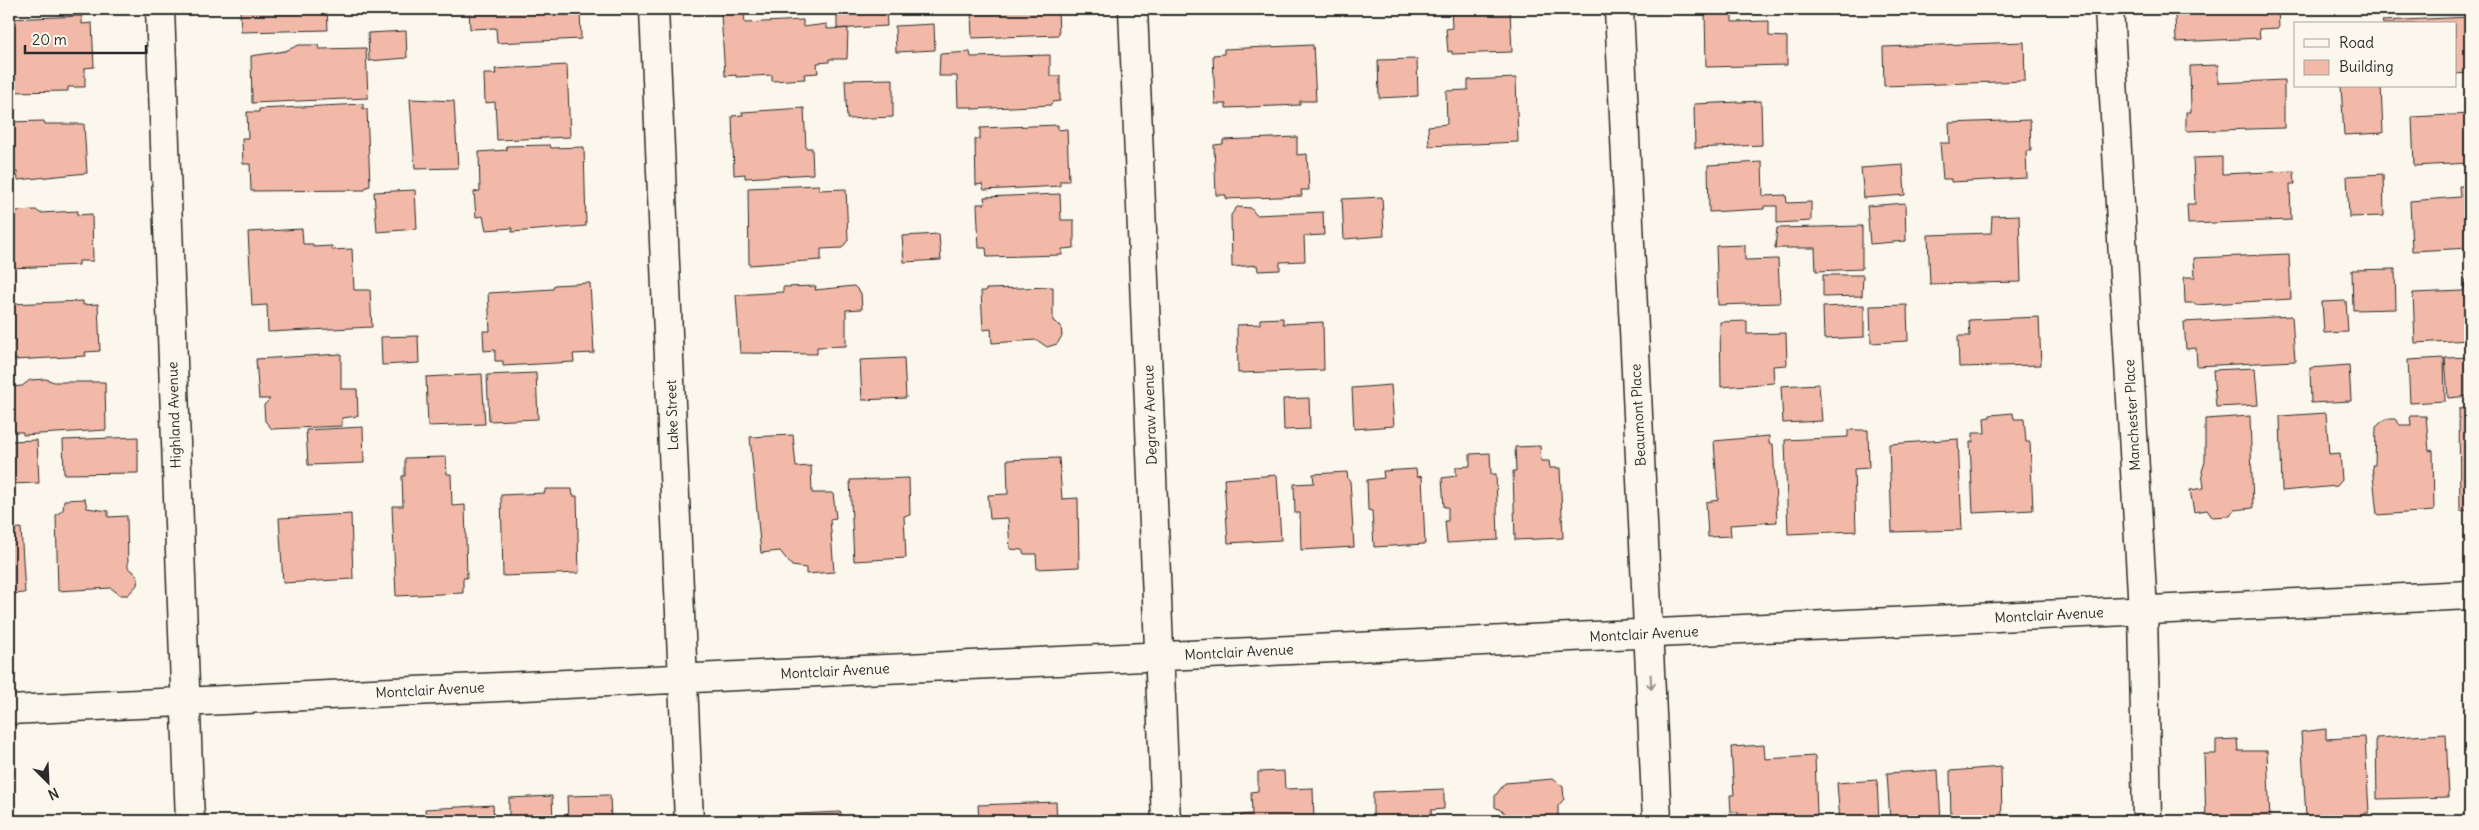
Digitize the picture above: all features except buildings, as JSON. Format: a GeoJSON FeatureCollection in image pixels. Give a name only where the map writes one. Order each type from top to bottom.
{"type":"FeatureCollection","features":[{"type":"Feature","properties":{"kind":"street","name":"Highland Avenue"},"geometry":{"type":"LineString","coordinates":[[160,9],[184,701],[190,821]]}},
{"type":"Feature","properties":{"kind":"street","name":"Lake Street"},"geometry":{"type":"LineString","coordinates":[[654,9],[689,821]]}},
{"type":"Feature","properties":{"kind":"street","name":"Degraw Avenue"},"geometry":{"type":"LineString","coordinates":[[1133,9],[1166,821]]}},
{"type":"Feature","properties":{"kind":"street","name":"Beaumont Place"},"geometry":{"type":"LineString","coordinates":[[1619,9],[1657,821]]}},
{"type":"Feature","properties":{"kind":"street","name":"Manchester Place"},"geometry":{"type":"LineString","coordinates":[[2109,9],[2143,611],[2147,821]]}},
{"type":"Feature","properties":{"kind":"street","name":"Montclair Avenue"},"geometry":{"type":"LineString","coordinates":[[9,710],[2470,596]]}}]}
